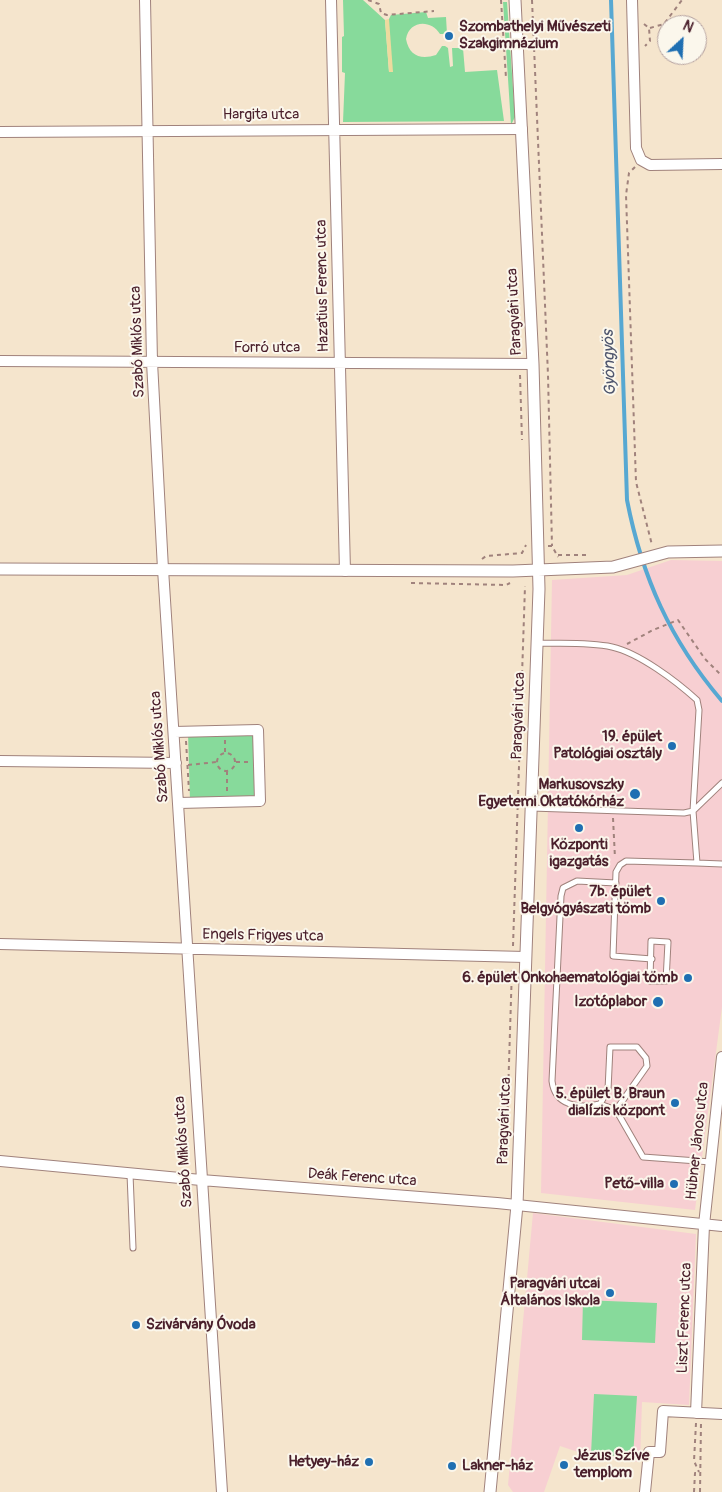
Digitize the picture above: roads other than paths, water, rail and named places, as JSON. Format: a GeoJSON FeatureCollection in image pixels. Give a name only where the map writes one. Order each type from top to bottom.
{"type":"FeatureCollection","features":[{"type":"Feature","properties":{"kind":"street","name":"Szabó Miklós utca"},"geometry":{"type":"LineString","coordinates":[[145,0],[152,362],[186,949],[222,1492]]}},
{"type":"Feature","properties":{"kind":"street","name":"Hazatius Ferenc utca"},"geometry":{"type":"LineString","coordinates":[[331,0],[345,571]]}},
{"type":"Feature","properties":{"kind":"street","name":"Paragvári utca"},"geometry":{"type":"LineString","coordinates":[[490,1492],[517,1205],[539,570],[533,364],[515,0]]}},
{"type":"Feature","properties":{"kind":"street"},"geometry":{"type":"LineString","coordinates":[[632,0],[636,148],[641,160],[650,165],[722,164]]}},
{"type":"Feature","properties":{"kind":"street","name":"Hargita utca"},"geometry":{"type":"LineString","coordinates":[[0,132],[522,129]]}},
{"type":"Feature","properties":{"kind":"street","name":"Forró utca"},"geometry":{"type":"LineString","coordinates":[[0,361],[533,364]]}},
{"type":"Feature","properties":{"kind":"street"},"geometry":{"type":"LineString","coordinates":[[0,568],[345,571],[539,570],[613,567],[656,554],[681,550],[722,551]]}},
{"type":"Feature","properties":{"kind":"street"},"geometry":{"type":"LineString","coordinates":[[174,732],[258,730],[260,801],[179,803]]}},
{"type":"Feature","properties":{"kind":"street"},"geometry":{"type":"LineString","coordinates":[[0,761],[176,763]]}},
{"type":"Feature","properties":{"kind":"street","name":"Engels Frigyes utca"},"geometry":{"type":"LineString","coordinates":[[0,944],[525,957]]}},
{"type":"Feature","properties":{"kind":"street","name":"Hübner János utca"},"geometry":{"type":"LineString","coordinates":[[704,1225],[722,1059]]}},
{"type":"Feature","properties":{"kind":"street","name":"Deák Ferenc utca"},"geometry":{"type":"LineString","coordinates":[[0,1161],[130,1174],[517,1205],[722,1226]]}},
{"type":"Feature","properties":{"kind":"street","name":"Liszt Ferenc utca"},"geometry":{"type":"LineString","coordinates":[[699,1413],[704,1225]]}},
{"type":"Feature","properties":{"kind":"street"},"geometry":{"type":"LineString","coordinates":[[645,1492],[649,1452],[660,1452],[663,1411],[722,1414]]}},
{"type":"Feature","properties":{"kind":"lane"},"geometry":{"type":"LineString","coordinates":[[537,644],[598,645],[619,649],[632,654],[697,700],[699,710],[693,811],[697,863]]}},
{"type":"Feature","properties":{"kind":"lane"},"geometry":{"type":"LineString","coordinates":[[530,808],[684,813],[693,811],[722,783]]}},
{"type":"Feature","properties":{"kind":"lane"},"geometry":{"type":"LineString","coordinates":[[652,959],[612,956],[616,872],[620,865],[626,861],[722,864]]}},
{"type":"Feature","properties":{"kind":"lane"},"geometry":{"type":"LineString","coordinates":[[616,883],[577,881],[563,888],[561,896],[553,1089],[563,1102],[571,1105],[600,1104],[616,1110],[643,1157],[711,1162]]}},
{"type":"Feature","properties":{"kind":"lane"},"geometry":{"type":"LineString","coordinates":[[651,941],[668,942],[666,981],[650,981],[652,959],[651,941]]}},
{"type":"Feature","properties":{"kind":"lane"},"geometry":{"type":"LineString","coordinates":[[600,1104],[608,1090],[610,1047],[637,1048],[646,1058],[647,1066],[616,1110]]}},
{"type":"Feature","properties":{"kind":"lane"},"geometry":{"type":"LineString","coordinates":[[130,1174],[133,1248]]}},
{"type":"Feature","properties":{"kind":"waterway","name":"Gyöngyös"},"geometry":{"type":"LineString","coordinates":[[611,0],[627,500],[641,555],[661,606],[687,655],[722,701]]}},
{"type":"Feature","properties":{"kind":"place","name":"Szombathelyi Művészeti Szakgimnázium"},"geometry":{"type":"Point","coordinates":[449,36]}},
{"type":"Feature","properties":{"kind":"place","name":"19. épület Patológiai osztály"},"geometry":{"type":"Point","coordinates":[672,746]}},
{"type":"Feature","properties":{"kind":"place","name":"Markusovszky Egyetemi Oktatókórház"},"geometry":{"type":"Point","coordinates":[635,794]}},
{"type":"Feature","properties":{"kind":"place","name":"Központi igazgatás"},"geometry":{"type":"Point","coordinates":[579,828]}},
{"type":"Feature","properties":{"kind":"place","name":"7b. épület Belgyógyászati tömb"},"geometry":{"type":"Point","coordinates":[661,901]}},
{"type":"Feature","properties":{"kind":"place","name":"6. épület Onkohaematológiai tömb"},"geometry":{"type":"Point","coordinates":[688,978]}},
{"type":"Feature","properties":{"kind":"place","name":"Izotóplabor"},"geometry":{"type":"Point","coordinates":[658,1002]}},
{"type":"Feature","properties":{"kind":"place","name":"5. épület B. Braun dialízis központ"},"geometry":{"type":"Point","coordinates":[675,1103]}},
{"type":"Feature","properties":{"kind":"place","name":"Pető-villa"},"geometry":{"type":"Point","coordinates":[674,1184]}},
{"type":"Feature","properties":{"kind":"place","name":"Paragvári utcai Általános Iskola"},"geometry":{"type":"Point","coordinates":[610,1293]}},
{"type":"Feature","properties":{"kind":"place","name":"Szivárvány Óvoda"},"geometry":{"type":"Point","coordinates":[136,1325]}},
{"type":"Feature","properties":{"kind":"place","name":"Hetyey-ház"},"geometry":{"type":"Point","coordinates":[369,1462]}},
{"type":"Feature","properties":{"kind":"place","name":"Jézus Szíve templom"},"geometry":{"type":"Point","coordinates":[564,1465]}},
{"type":"Feature","properties":{"kind":"place","name":"Lakner-ház"},"geometry":{"type":"Point","coordinates":[452,1466]}}]}
